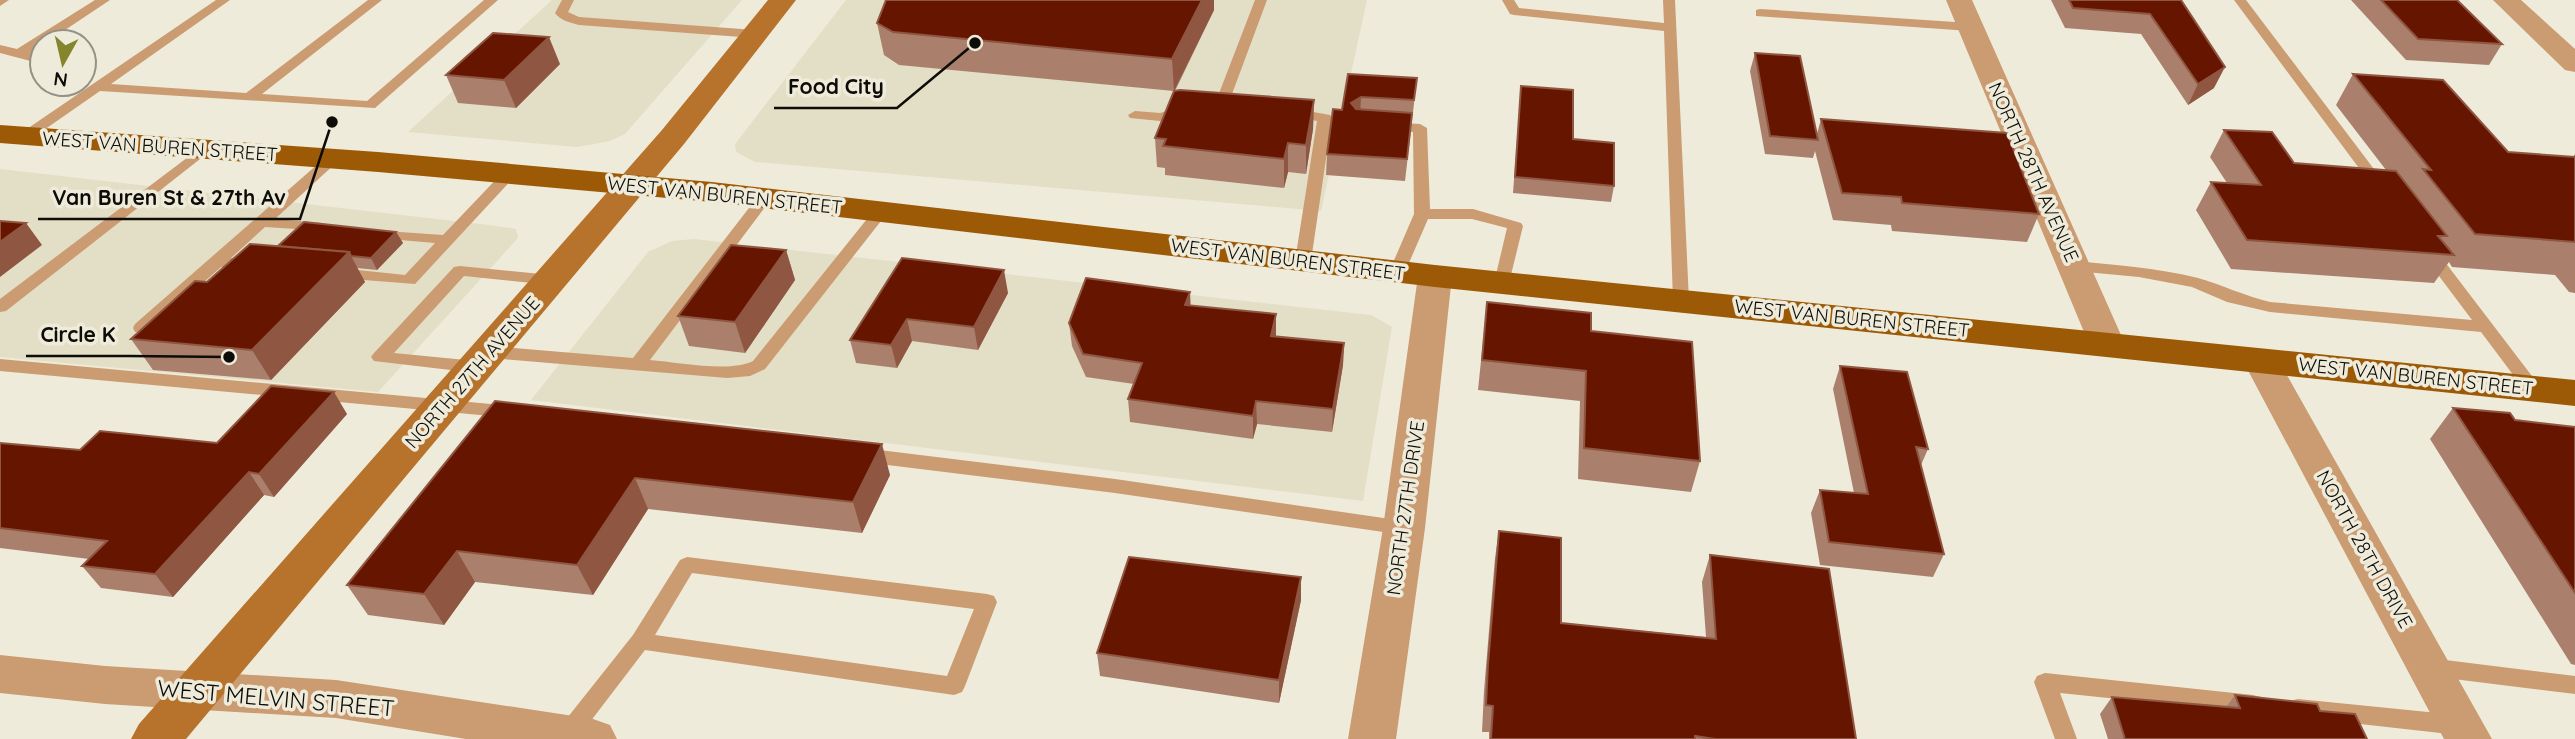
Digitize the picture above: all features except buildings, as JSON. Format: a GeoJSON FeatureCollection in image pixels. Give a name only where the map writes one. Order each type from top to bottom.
{"type":"FeatureCollection","features":[{"type":"Feature","properties":{"kind":"main road","name":"NORTH 27TH AVENUE"},"geometry":{"type":"LineString","coordinates":[[156,739],[632,185],[782,0]]}},
{"type":"Feature","properties":{"kind":"main road","name":"WEST VAN BUREN STREET"},"geometry":{"type":"LineString","coordinates":[[13,135],[510,173],[764,198],[1416,274],[2575,393]]}},
{"type":"Feature","properties":{"kind":"street"},"geometry":{"type":"LineString","coordinates":[[2506,0],[2575,64]]}},
{"type":"Feature","properties":{"kind":"street","name":"NORTH 28TH AVENUE"},"geometry":{"type":"LineString","coordinates":[[1964,13],[2107,344]]}},
{"type":"Feature","properties":{"kind":"street","name":"NORTH 27TH DRIVE"},"geometry":{"type":"LineString","coordinates":[[1372,739],[1404,528],[1416,274]]}},
{"type":"Feature","properties":{"kind":"street","name":"NORTH 28TH DRIVE"},"geometry":{"type":"LineString","coordinates":[[2261,360],[2464,732]]}},
{"type":"Feature","properties":{"kind":"street","name":"WEST MELVIN STREET"},"geometry":{"type":"LineString","coordinates":[[0,674],[105,685],[336,699],[580,737]]}},
{"type":"Feature","properties":{"kind":"lane"},"geometry":{"type":"LineString","coordinates":[[19,54],[104,0]]}},
{"type":"Feature","properties":{"kind":"lane"},"geometry":{"type":"LineString","coordinates":[[98,76],[223,0]]}},
{"type":"Feature","properties":{"kind":"lane"},"geometry":{"type":"LineString","coordinates":[[249,97],[376,0]]}},
{"type":"Feature","properties":{"kind":"lane"},"geometry":{"type":"LineString","coordinates":[[98,83],[370,105],[492,0]]}},
{"type":"Feature","properties":{"kind":"lane"},"geometry":{"type":"LineString","coordinates":[[569,0],[561,13],[567,18],[579,21],[755,34]]}},
{"type":"Feature","properties":{"kind":"lane"},"geometry":{"type":"LineString","coordinates":[[1135,115],[1160,117],[1230,100],[1261,0]]}},
{"type":"Feature","properties":{"kind":"lane"},"geometry":{"type":"LineString","coordinates":[[1508,0],[1514,11],[1670,28]]}},
{"type":"Feature","properties":{"kind":"lane"},"geometry":{"type":"LineString","coordinates":[[1669,0],[1681,301]]}},
{"type":"Feature","properties":{"kind":"lane"},"geometry":{"type":"LineString","coordinates":[[2240,0],[2390,200]]}},
{"type":"Feature","properties":{"kind":"lane"},"geometry":{"type":"LineString","coordinates":[[1760,13],[1964,13]]}},
{"type":"Feature","properties":{"kind":"lane"},"geometry":{"type":"LineString","coordinates":[[0,49],[28,56]]}},
{"type":"Feature","properties":{"kind":"lane"},"geometry":{"type":"LineString","coordinates":[[13,135],[66,98]]}},
{"type":"Feature","properties":{"kind":"lane"},"geometry":{"type":"LineString","coordinates":[[1274,109],[1325,118],[1303,261]]}},
{"type":"Feature","properties":{"kind":"lane"},"geometry":{"type":"LineString","coordinates":[[1372,125],[1420,128],[1422,214],[1416,274]]}},
{"type":"Feature","properties":{"kind":"lane"},"geometry":{"type":"LineString","coordinates":[[0,307],[204,149]]}},
{"type":"Feature","properties":{"kind":"lane"},"geometry":{"type":"LineString","coordinates":[[141,328],[332,159]]}},
{"type":"Feature","properties":{"kind":"lane"},"geometry":{"type":"LineString","coordinates":[[327,272],[409,279],[510,173]]}},
{"type":"Feature","properties":{"kind":"lane"},"geometry":{"type":"LineString","coordinates":[[638,364],[764,198]]}},
{"type":"Feature","properties":{"kind":"lane"},"geometry":{"type":"LineString","coordinates":[[460,271],[380,357],[638,364],[727,372],[750,370],[759,365],[880,212]]}},
{"type":"Feature","properties":{"kind":"lane"},"geometry":{"type":"LineString","coordinates":[[1422,214],[1472,214],[1515,226],[1502,283]]}},
{"type":"Feature","properties":{"kind":"lane"},"geometry":{"type":"LineString","coordinates":[[261,222],[447,240]]}},
{"type":"Feature","properties":{"kind":"lane"},"geometry":{"type":"LineString","coordinates":[[2423,244],[2532,388]]}},
{"type":"Feature","properties":{"kind":"lane"},"geometry":{"type":"LineString","coordinates":[[217,262],[272,267]]}},
{"type":"Feature","properties":{"kind":"lane"},"geometry":{"type":"LineString","coordinates":[[422,266],[551,280]]}},
{"type":"Feature","properties":{"kind":"lane"},"geometry":{"type":"LineString","coordinates":[[2075,266],[2139,272],[2196,283],[2233,298],[2270,307],[2486,327]]}},
{"type":"Feature","properties":{"kind":"lane"},"geometry":{"type":"LineString","coordinates":[[0,365],[444,404],[527,414]]}},
{"type":"Feature","properties":{"kind":"lane"},"geometry":{"type":"LineString","coordinates":[[842,453],[1115,486],[1404,528]]}},
{"type":"Feature","properties":{"kind":"lane"},"geometry":{"type":"LineString","coordinates":[[580,737],[687,565],[987,602],[954,686],[640,641]]}},
{"type":"Feature","properties":{"kind":"lane"},"geometry":{"type":"LineString","coordinates":[[2429,667],[2575,685]]}},
{"type":"Feature","properties":{"kind":"lane"},"geometry":{"type":"LineString","coordinates":[[2066,739],[2045,682],[2464,732]]}},
{"type":"Feature","properties":{"kind":"shaded area"},"geometry":{"type":"Polygon","coordinates":[[[552,0],[742,0],[625,134],[610,141],[577,147],[408,132],[552,0]]]}},
{"type":"Feature","properties":{"kind":"shaded area"},"geometry":{"type":"Polygon","coordinates":[[[846,0],[1367,0],[1321,211],[755,162],[736,152],[735,144],[846,0]]]}},
{"type":"Feature","properties":{"kind":"shaded area"},"geometry":{"type":"Polygon","coordinates":[[[0,169],[489,225],[516,229],[518,238],[378,392],[0,357],[0,169]]]}},
{"type":"Feature","properties":{"kind":"shaded area"},"geometry":{"type":"Polygon","coordinates":[[[694,239],[1371,315],[1392,327],[1363,501],[531,400],[648,252],[672,241],[694,239]]]}},
{"type":"Feature","properties":{"kind":"place","name":"Food City"},"geometry":{"type":"Point","coordinates":[975,43]}},
{"type":"Feature","properties":{"kind":"place","name":"Van Buren St & 27th Av"},"geometry":{"type":"Point","coordinates":[332,122]}},
{"type":"Feature","properties":{"kind":"place","name":"Circle K"},"geometry":{"type":"Point","coordinates":[229,357]}}]}
